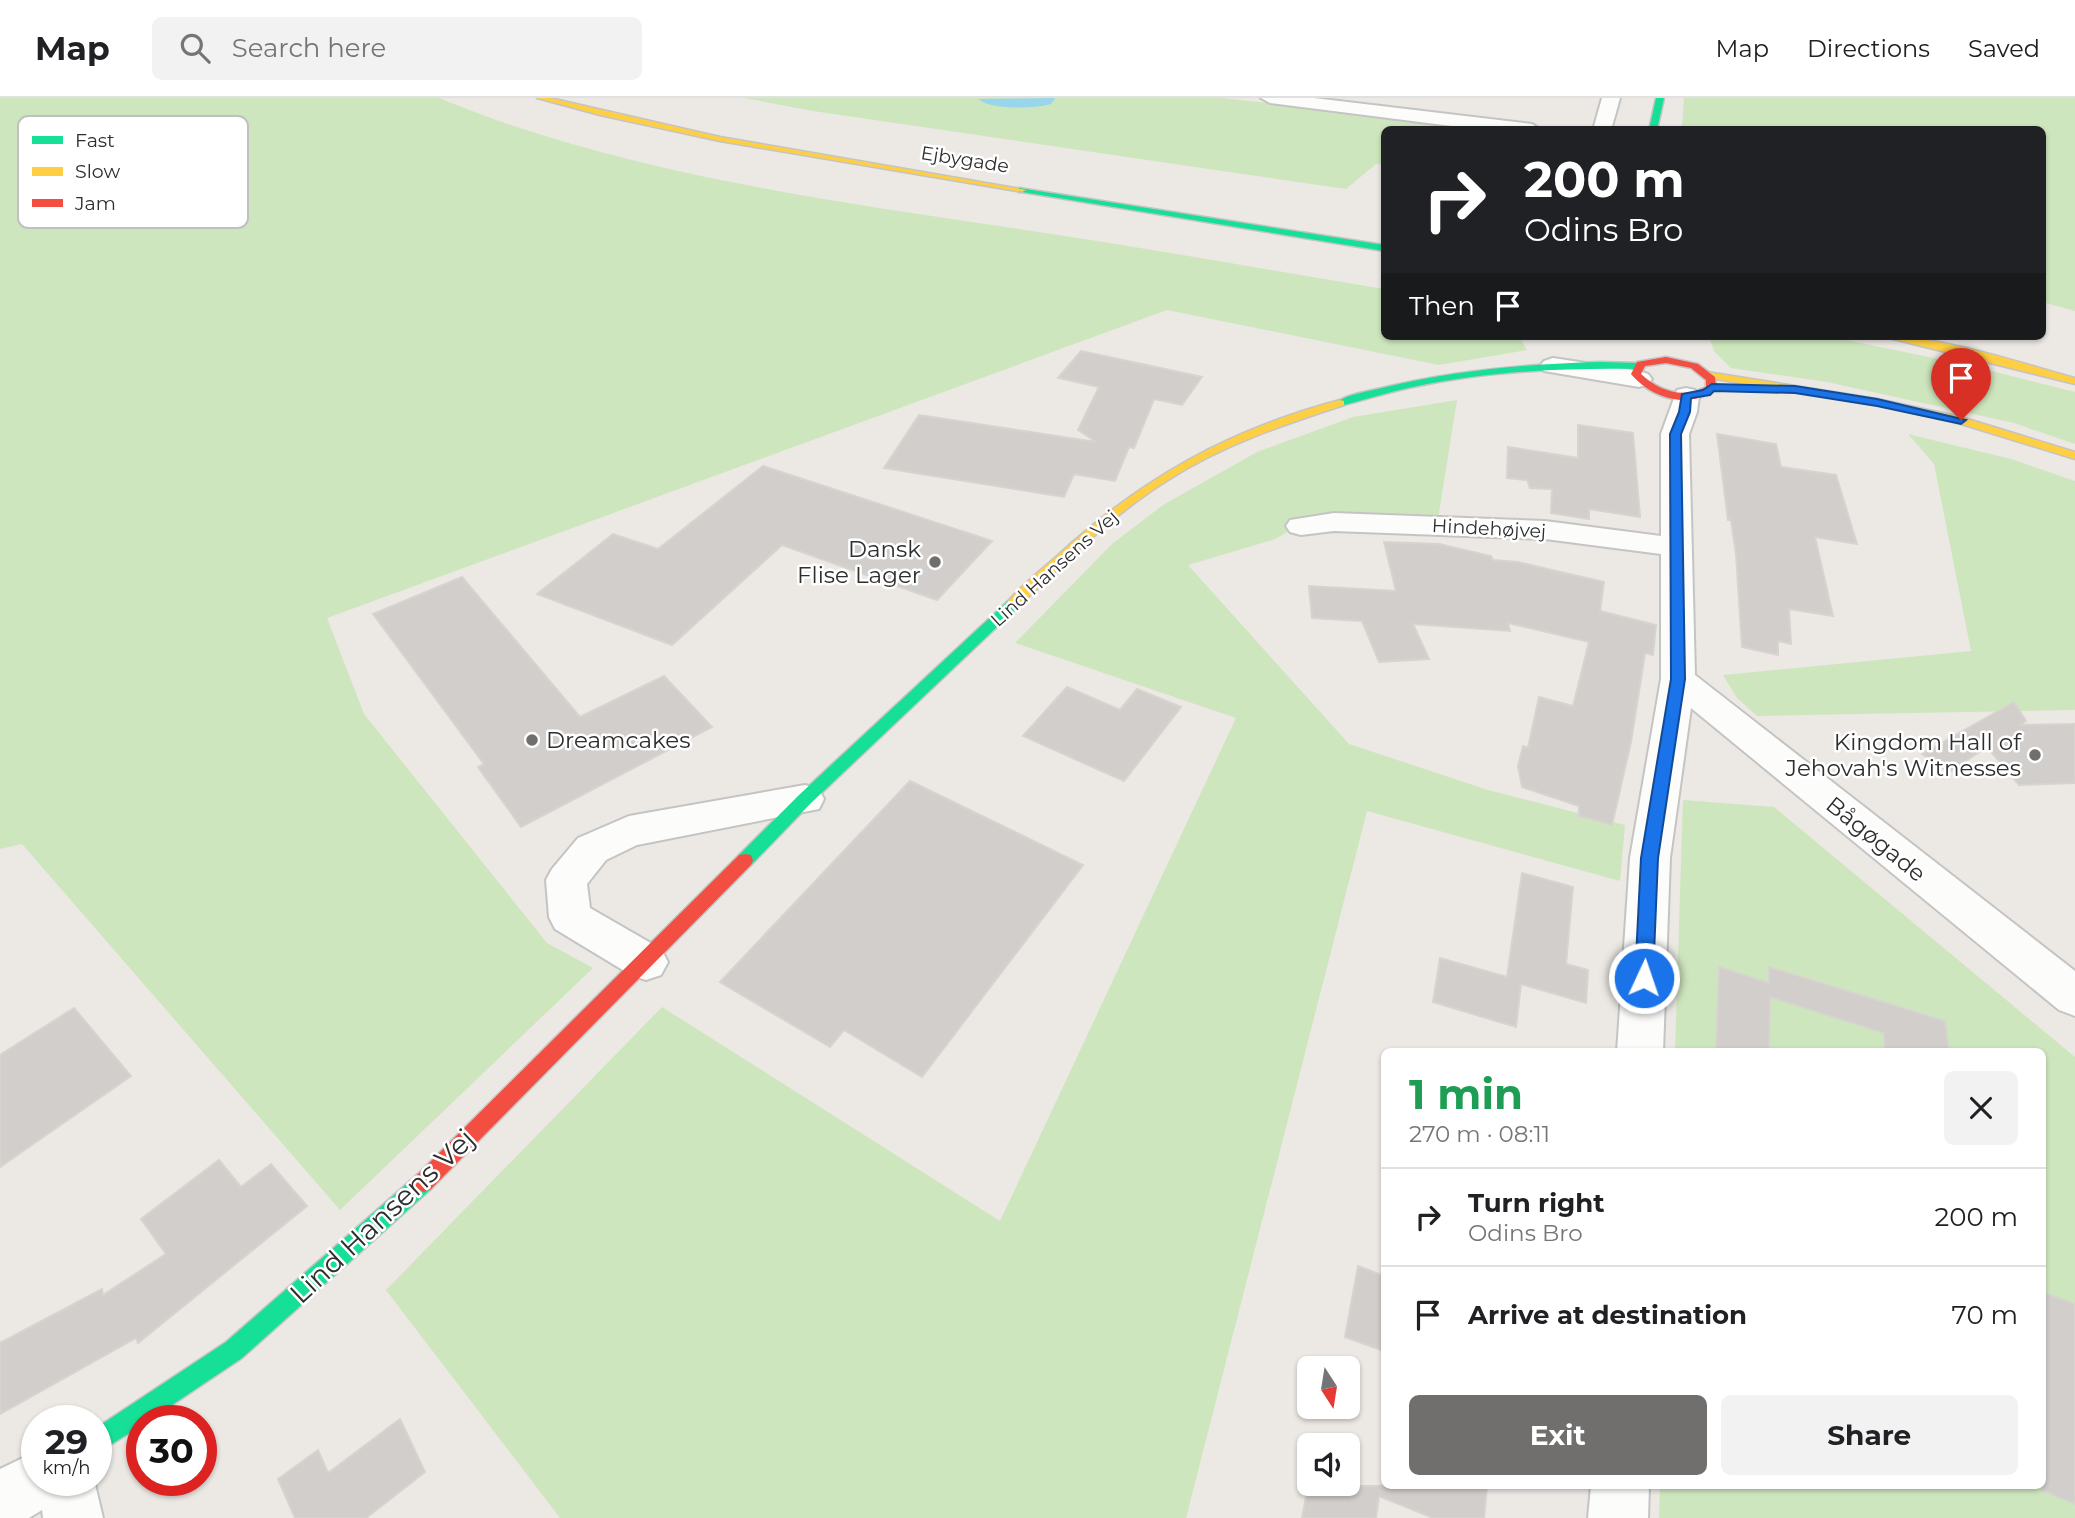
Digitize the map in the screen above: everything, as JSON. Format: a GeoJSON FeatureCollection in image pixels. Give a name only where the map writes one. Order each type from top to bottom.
{"type":"FeatureCollection","features":[{"type":"Feature","properties":{"kind":"main road","name":"Ejbygade"},"geometry":{"type":"LineString","coordinates":[[541,98],[618,119],[771,149],[1381,248]]}},
{"type":"Feature","properties":{"kind":"main road","name":"Ejbygade"},"geometry":{"type":"LineString","coordinates":[[598,98],[763,134],[1381,233]]}},
{"type":"Feature","properties":{"kind":"main road"},"geometry":{"type":"LineString","coordinates":[[1654,126],[1660,98]]}},
{"type":"Feature","properties":{"kind":"main road"},"geometry":{"type":"LineString","coordinates":[[1905,340],[1977,355],[2075,381]]}},
{"type":"Feature","properties":{"kind":"main road"},"geometry":{"type":"LineString","coordinates":[[1981,340],[2000,344]]}},
{"type":"Feature","properties":{"kind":"main road"},"geometry":{"type":"LineString","coordinates":[[1709,381],[1706,393],[1686,396],[1645,379],[1657,353],[1684,356],[1709,381],[1795,389],[1877,402],[1961,420],[2075,456]]}},
{"type":"Feature","properties":{"kind":"main road","name":"Lind Hansens Vej"},"geometry":{"type":"LineString","coordinates":[[112,1431],[234,1350],[415,1191],[646,962],[805,799],[1090,531],[1189,463],[1271,425],[1378,393],[1458,377],[1553,366]]}},
{"type":"Feature","properties":{"kind":"street"},"geometry":{"type":"LineString","coordinates":[[1270,98],[1499,126]]}},
{"type":"Feature","properties":{"kind":"street"},"geometry":{"type":"LineString","coordinates":[[1603,126],[1611,98]]}},
{"type":"Feature","properties":{"kind":"street","name":"Lind Hansens Vej"},"geometry":{"type":"LineString","coordinates":[[1553,366],[1645,379]]}},
{"type":"Feature","properties":{"kind":"street"},"geometry":{"type":"LineString","coordinates":[[1645,379],[1675,434]]}},
{"type":"Feature","properties":{"kind":"street"},"geometry":{"type":"LineString","coordinates":[[1640,1048],[1650,858],[1678,679],[1675,434],[1684,412],[1686,396]]}},
{"type":"Feature","properties":{"kind":"street","name":"Hindehøjvej"},"geometry":{"type":"LineString","coordinates":[[1301,526],[1334,522],[1545,530],[1676,547]]}},
{"type":"Feature","properties":{"kind":"street","name":"Bågøgade"},"geometry":{"type":"LineString","coordinates":[[1678,679],[2075,998]]}},
{"type":"Feature","properties":{"kind":"street"},"geometry":{"type":"LineString","coordinates":[[646,962],[570,917],[566,880],[592,849],[629,831],[805,799]]}},
{"type":"Feature","properties":{"kind":"street"},"geometry":{"type":"LineString","coordinates":[[1618,1518],[1620,1489]]}},
{"type":"Feature","properties":{"kind":"street"},"geometry":{"type":"LineString","coordinates":[[0,1502],[21,1490]]}},
{"type":"Feature","properties":{"kind":"street"},"geometry":{"type":"LineString","coordinates":[[68,1496],[73,1518]]}},
{"type":"Feature","properties":{"kind":"green space"},"geometry":{"type":"Polygon","coordinates":[[[0,98],[439,98],[507,124],[578,146],[724,181],[1381,288],[1381,340],[1521,340],[1527,350],[1439,365],[1167,310],[327,618],[364,714],[547,943],[593,968],[340,1210],[22,844],[0,849],[0,98]]]}},
{"type":"Feature","properties":{"kind":"green space"},"geometry":{"type":"Polygon","coordinates":[[[744,98],[1222,98],[1478,126],[1381,126],[1381,165],[1376,164],[1346,189],[813,111],[744,98]]]}},
{"type":"Feature","properties":{"kind":"green space"},"geometry":{"type":"Polygon","coordinates":[[[1684,98],[2075,98],[2075,311],[2046,303],[2046,126],[1682,126],[1684,98]]]}},
{"type":"Feature","properties":{"kind":"green space"},"geometry":{"type":"Polygon","coordinates":[[[1710,340],[1847,340],[1976,367],[2075,392],[2075,444],[2014,423],[1827,382],[1731,368],[1714,351],[1710,340]]]}},
{"type":"Feature","properties":{"kind":"green space"},"geometry":{"type":"Polygon","coordinates":[[[1457,400],[1438,519],[1319,515],[1275,539],[1188,565],[1349,744],[1488,790],[1625,825],[1620,881],[1367,811],[1186,1518],[560,1518],[386,1290],[662,1007],[1000,1221],[1236,718],[1015,643],[1112,544],[1163,505],[1257,452],[1353,417],[1457,400]]]}},
{"type":"Feature","properties":{"kind":"green space"},"geometry":{"type":"Polygon","coordinates":[[[1908,434],[2011,459],[2075,481],[2075,710],[1757,716],[1737,698],[1723,675],[1971,651],[1934,464],[1908,434]]]}},
{"type":"Feature","properties":{"kind":"green space"},"geometry":{"type":"Polygon","coordinates":[[[1683,800],[1774,807],[2075,1057],[2075,1518],[1659,1518],[1660,1489],[2046,1489],[2046,1048],[1675,1048],[1683,800]]]}},
{"type":"Feature","properties":{"kind":"water"},"geometry":{"type":"Polygon","coordinates":[[[1055,98],[1051,104],[1024,108],[1002,107],[978,99],[1055,98]]]}},
{"type":"Feature","properties":{"kind":"building"},"geometry":{"type":"Polygon","coordinates":[[[1081,351],[1202,377],[1182,405],[1154,399],[1134,448],[1129,447],[1115,481],[1074,474],[1064,497],[884,468],[919,415],[1096,442],[1078,430],[1099,387],[1058,378],[1081,351]]]}},
{"type":"Feature","properties":{"kind":"building"},"geometry":{"type":"Polygon","coordinates":[[[1578,425],[1633,433],[1640,517],[1589,509],[1589,519],[1551,513],[1552,489],[1530,488],[1527,480],[1507,478],[1508,447],[1578,458],[1578,425]]]}},
{"type":"Feature","properties":{"kind":"building"},"geometry":{"type":"Polygon","coordinates":[[[1717,434],[1776,444],[1781,467],[1836,475],[1857,544],[1815,537],[1833,616],[1789,609],[1791,644],[1778,641],[1778,655],[1742,647],[1736,554],[1731,520],[1728,520],[1717,434]]]}},
{"type":"Feature","properties":{"kind":"building"},"geometry":{"type":"Polygon","coordinates":[[[763,466],[992,541],[937,600],[782,545],[672,645],[537,594],[613,534],[658,549],[763,466]]]}},
{"type":"Feature","properties":{"kind":"building"},"geometry":{"type":"Polygon","coordinates":[[[1384,542],[1439,544],[1491,556],[1493,560],[1517,562],[1604,582],[1600,611],[1656,625],[1653,655],[1645,653],[1631,742],[1612,825],[1579,816],[1579,806],[1522,787],[1518,766],[1523,746],[1528,748],[1539,697],[1573,706],[1589,642],[1508,623],[1510,631],[1413,624],[1429,659],[1379,662],[1362,621],[1312,618],[1309,586],[1396,591],[1384,542]]]}},
{"type":"Feature","properties":{"kind":"building"},"geometry":{"type":"Polygon","coordinates":[[[462,577],[580,717],[664,676],[712,727],[521,827],[478,767],[484,764],[373,614],[462,577]]]}},
{"type":"Feature","properties":{"kind":"building"},"geometry":{"type":"Polygon","coordinates":[[[1067,687],[1120,710],[1137,689],[1181,707],[1124,781],[1023,736],[1067,687]]]}},
{"type":"Feature","properties":{"kind":"building","name":"Kingdom Hall of Jehovah's Witnesses"},"geometry":{"type":"Polygon","coordinates":[[[2014,702],[2026,721],[2020,725],[2075,724],[2075,783],[2019,785],[1987,747],[1949,772],[1922,754],[2014,702]]]}},
{"type":"Feature","properties":{"kind":"building"},"geometry":{"type":"Polygon","coordinates":[[[910,781],[1083,865],[922,1077],[844,1030],[830,1047],[720,982],[910,781]]]}},
{"type":"Feature","properties":{"kind":"building"},"geometry":{"type":"Polygon","coordinates":[[[1522,873],[1573,887],[1566,964],[1588,970],[1586,1003],[1521,984],[1516,1027],[1433,1002],[1440,958],[1507,977],[1522,873]]]}},
{"type":"Feature","properties":{"kind":"building"},"geometry":{"type":"Polygon","coordinates":[[[1719,967],[1769,983],[1769,967],[1945,1021],[1948,1048],[1885,1048],[1884,1033],[1770,997],[1769,1048],[1716,1048],[1719,967]]]}},
{"type":"Feature","properties":{"kind":"building"},"geometry":{"type":"Polygon","coordinates":[[[74,1008],[131,1076],[0,1167],[0,1055],[74,1008]]]}},
{"type":"Feature","properties":{"kind":"building"},"geometry":{"type":"Polygon","coordinates":[[[219,1160],[241,1187],[271,1164],[307,1206],[138,1343],[136,1338],[0,1414],[0,1343],[102,1289],[103,1295],[166,1254],[141,1219],[219,1160]]]}},
{"type":"Feature","properties":{"kind":"building"},"geometry":{"type":"Polygon","coordinates":[[[1358,1266],[1381,1275],[1381,1350],[1345,1337],[1358,1266]]]}},
{"type":"Feature","properties":{"kind":"building"},"geometry":{"type":"Polygon","coordinates":[[[2046,1293],[2075,1304],[2075,1504],[2042,1490],[2046,1489],[2046,1293]]]}},
{"type":"Feature","properties":{"kind":"building"},"geometry":{"type":"Polygon","coordinates":[[[400,1419],[425,1472],[366,1518],[295,1518],[278,1479],[318,1450],[328,1473],[400,1419]]]}},
{"type":"Feature","properties":{"kind":"building"},"geometry":{"type":"Polygon","coordinates":[[[1360,1486],[1381,1486],[1381,1489],[1487,1489],[1484,1518],[1433,1518],[1379,1496],[1376,1518],[1302,1518],[1306,1496],[1360,1496],[1360,1486]]]}},
{"type":"Feature","properties":{"kind":"traffic: fast"},"geometry":{"type":"LineString","coordinates":[[1654,126],[1660,98]]}},
{"type":"Feature","properties":{"kind":"traffic: fast"},"geometry":{"type":"LineString","coordinates":[[1022,190],[1381,248]]}},
{"type":"Feature","properties":{"kind":"traffic: fast"},"geometry":{"type":"LineString","coordinates":[[1340,403],[1413,384],[1488,372],[1562,366],[1638,366]]}},
{"type":"Feature","properties":{"kind":"traffic: fast"},"geometry":{"type":"LineString","coordinates":[[745,860],[805,799],[1013,604]]}},
{"type":"Feature","properties":{"kind":"traffic: fast"},"geometry":{"type":"LineString","coordinates":[[112,1431],[234,1350],[424,1182]]}},
{"type":"Feature","properties":{"kind":"traffic: slow"},"geometry":{"type":"LineString","coordinates":[[541,98],[720,139],[1022,190]]}},
{"type":"Feature","properties":{"kind":"traffic: slow"},"geometry":{"type":"LineString","coordinates":[[1905,340],[1977,355],[2075,381]]}},
{"type":"Feature","properties":{"kind":"traffic: slow"},"geometry":{"type":"LineString","coordinates":[[1707,375],[1877,402],[1961,420],[2075,456]]}},
{"type":"Feature","properties":{"kind":"traffic: slow"},"geometry":{"type":"LineString","coordinates":[[1013,604],[1104,521],[1164,477],[1228,444],[1340,403]]}},
{"type":"Feature","properties":{"kind":"traffic: jam"},"geometry":{"type":"LineString","coordinates":[[1666,360],[1694,366],[1711,379],[1711,388],[1702,393],[1681,397],[1661,392],[1636,374],[1641,364],[1666,360]]}},
{"type":"Feature","properties":{"kind":"traffic: jam"},"geometry":{"type":"LineString","coordinates":[[424,1182],[745,860]]}},
{"type":"Feature","properties":{"kind":"place","name":"Dansk Flise Lager"},"geometry":{"type":"Point","coordinates":[935,562]}},
{"type":"Feature","properties":{"kind":"place","name":"Dreamcakes"},"geometry":{"type":"Point","coordinates":[532,740]}},
{"type":"Feature","properties":{"kind":"place","name":"Kingdom Hall of Jehovah's Witnesses"},"geometry":{"type":"Point","coordinates":[2035,755]}},
{"type":"Feature","properties":{"kind":"route"},"geometry":{"type":"LineString","coordinates":[[1644,978],[1650,858],[1678,679],[1675,434],[1684,412],[1686,396],[1706,393],[1712,388],[1795,389],[1877,402],[1961,420]]}}]}
